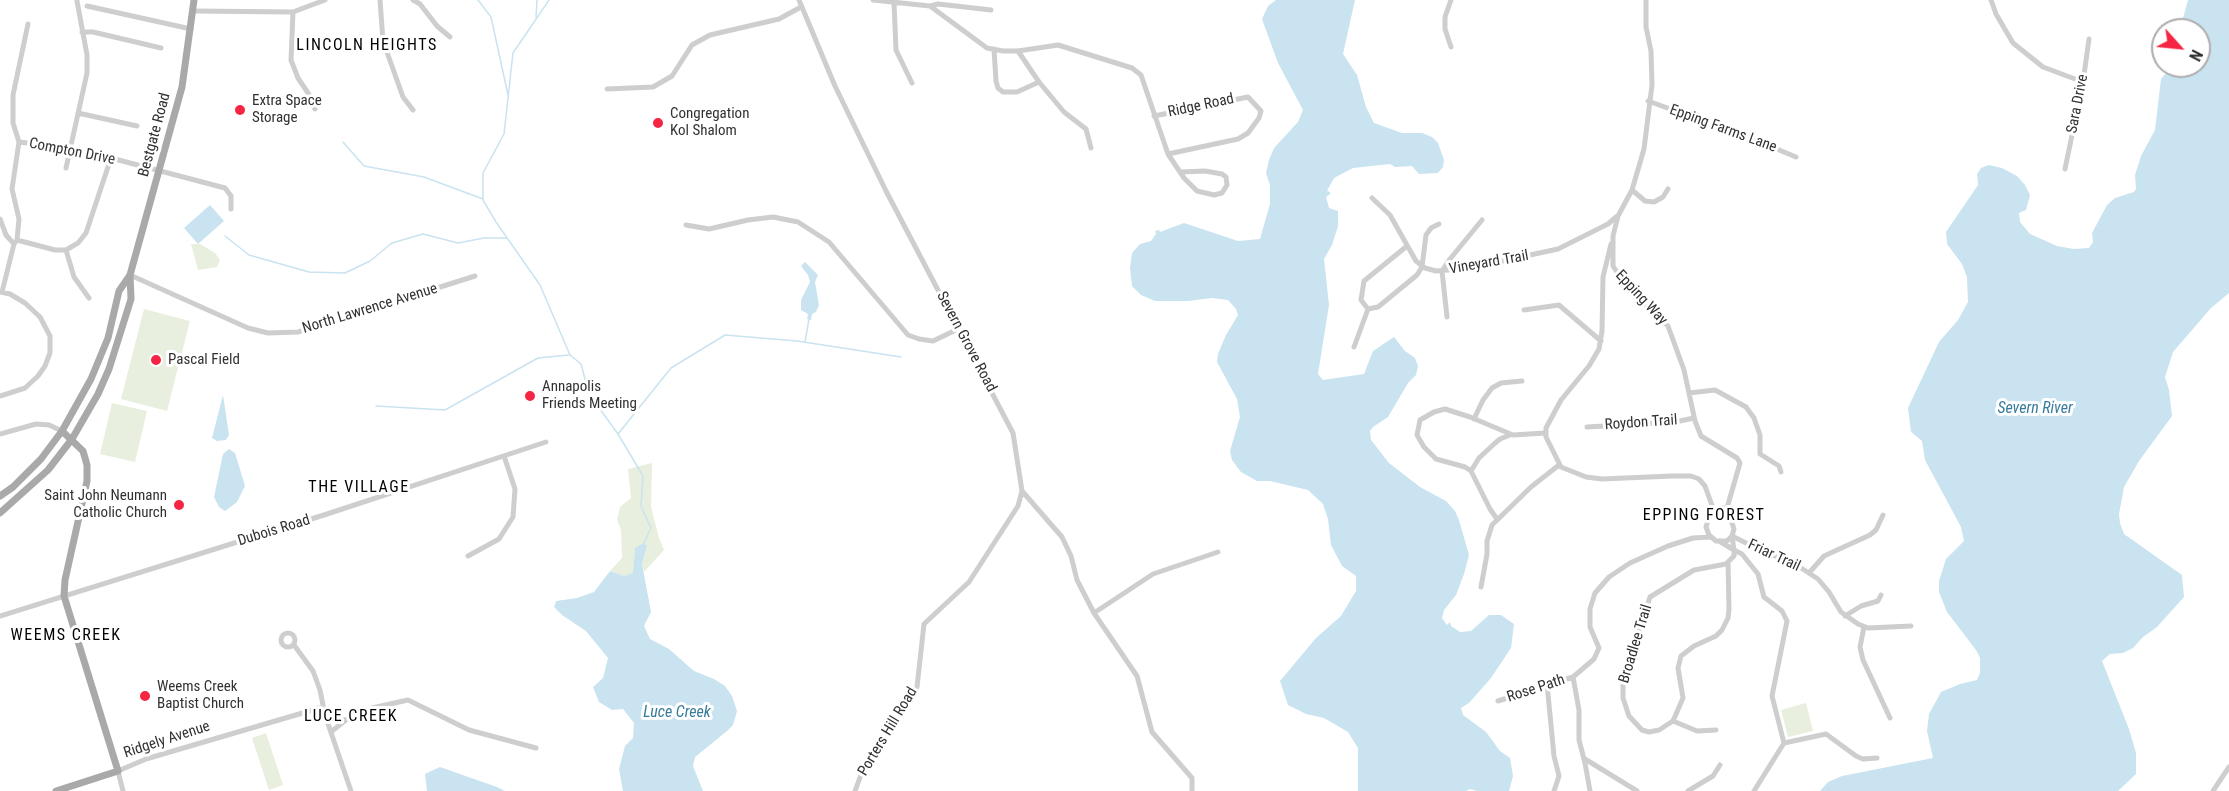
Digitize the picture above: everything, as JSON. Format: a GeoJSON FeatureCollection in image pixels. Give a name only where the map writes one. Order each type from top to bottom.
{"type":"FeatureCollection","features":[{"type":"Feature","properties":{"kind":"main road","name":"Bestgate Road"},"geometry":{"type":"LineString","coordinates":[[0,513],[48,470],[72,438],[98,394],[109,369],[131,299],[130,275],[182,87],[194,0]]}},
{"type":"Feature","properties":{"kind":"main road","name":"Bestgate Road"},"geometry":{"type":"LineString","coordinates":[[0,496],[13,487],[41,459],[62,431],[91,379],[108,338],[119,291],[130,275]]}},
{"type":"Feature","properties":{"kind":"main road"},"geometry":{"type":"LineString","coordinates":[[62,431],[83,450],[87,465],[87,481],[65,580],[64,596],[118,771]]}},
{"type":"Feature","properties":{"kind":"main road","name":"Ridgely Avenue"},"geometry":{"type":"LineString","coordinates":[[56,791],[118,771]]}},
{"type":"Feature","properties":{"kind":"street"},"geometry":{"type":"LineString","coordinates":[[193,11],[293,12],[325,0]]}},
{"type":"Feature","properties":{"kind":"street"},"geometry":{"type":"LineString","coordinates":[[380,0],[383,41],[404,97],[413,110]]}},
{"type":"Feature","properties":{"kind":"street"},"geometry":{"type":"LineString","coordinates":[[413,0],[420,4],[437,26],[450,37]]}},
{"type":"Feature","properties":{"kind":"street","name":"Severn Grove Road"},"geometry":{"type":"LineString","coordinates":[[799,0],[835,86],[882,183],[1013,433],[1022,491]]}},
{"type":"Feature","properties":{"kind":"street"},"geometry":{"type":"LineString","coordinates":[[873,0],[991,10]]}},
{"type":"Feature","properties":{"kind":"street"},"geometry":{"type":"LineString","coordinates":[[1451,0],[1444,17],[1451,47]]}},
{"type":"Feature","properties":{"kind":"street","name":"Epping Way"},"geometry":{"type":"LineString","coordinates":[[1646,0],[1646,27],[1651,51],[1652,85],[1648,102],[1644,148],[1632,190],[1618,216],[1613,236],[1614,270],[1626,286],[1668,326],[1684,370],[1694,418],[1701,436],[1737,458],[1740,463],[1727,508]]}},
{"type":"Feature","properties":{"kind":"street"},"geometry":{"type":"LineString","coordinates":[[1991,0],[2013,44],[2043,67],[2083,82]]}},
{"type":"Feature","properties":{"kind":"street"},"geometry":{"type":"LineString","coordinates":[[66,168],[87,73],[87,54],[77,1]]}},
{"type":"Feature","properties":{"kind":"street"},"geometry":{"type":"LineString","coordinates":[[894,3],[896,50],[912,82]]}},
{"type":"Feature","properties":{"kind":"street"},"geometry":{"type":"LineString","coordinates":[[87,6],[191,29]]}},
{"type":"Feature","properties":{"kind":"street"},"geometry":{"type":"LineString","coordinates":[[930,6],[987,48],[1018,51],[1058,45],[1132,68],[1141,75],[1167,154],[1190,185],[1205,194],[1214,195],[1222,193],[1227,185],[1226,177],[1222,174],[1205,171],[1181,172]]}},
{"type":"Feature","properties":{"kind":"street"},"geometry":{"type":"LineString","coordinates":[[607,88],[653,87],[672,76],[692,45],[710,35],[779,19],[801,7]]}},
{"type":"Feature","properties":{"kind":"street"},"geometry":{"type":"LineString","coordinates":[[293,12],[291,60],[315,109]]}},
{"type":"Feature","properties":{"kind":"street"},"geometry":{"type":"LineString","coordinates":[[0,396],[25,388],[38,376],[48,360],[50,336],[40,317],[25,303],[1,292],[16,242],[19,219],[12,189],[19,142],[13,123],[13,95],[28,24]]}},
{"type":"Feature","properties":{"kind":"street"},"geometry":{"type":"LineString","coordinates":[[82,32],[93,32],[161,48]]}},
{"type":"Feature","properties":{"kind":"street","name":"Sara Drive"},"geometry":{"type":"LineString","coordinates":[[2065,169],[2083,82],[2089,39]]}},
{"type":"Feature","properties":{"kind":"street"},"geometry":{"type":"LineString","coordinates":[[994,49],[996,81],[998,88],[1003,92],[1017,92],[1039,82]]}},
{"type":"Feature","properties":{"kind":"street"},"geometry":{"type":"LineString","coordinates":[[1018,51],[1039,82],[1064,112],[1086,129],[1091,148]]}},
{"type":"Feature","properties":{"kind":"street","name":"Ridge Road"},"geometry":{"type":"LineString","coordinates":[[1154,116],[1248,97],[1261,111],[1259,118],[1248,133],[1238,139],[1167,154]]}},
{"type":"Feature","properties":{"kind":"street","name":"Epping Farms Lane"},"geometry":{"type":"LineString","coordinates":[[1648,102],[1743,135],[1796,157]]}},
{"type":"Feature","properties":{"kind":"street"},"geometry":{"type":"LineString","coordinates":[[78,113],[137,126]]}},
{"type":"Feature","properties":{"kind":"street","name":"Compton Drive"},"geometry":{"type":"LineString","coordinates":[[19,142],[111,158],[225,188],[231,196],[231,209]]}},
{"type":"Feature","properties":{"kind":"street"},"geometry":{"type":"LineString","coordinates":[[0,219],[6,235],[16,242],[66,250],[78,243],[86,233],[111,158]]}},
{"type":"Feature","properties":{"kind":"street"},"geometry":{"type":"LineString","coordinates":[[1632,190],[1645,201],[1654,202],[1663,197],[1668,189]]}},
{"type":"Feature","properties":{"kind":"street"},"geometry":{"type":"LineString","coordinates":[[1372,198],[1390,215],[1414,258],[1422,267]]}},
{"type":"Feature","properties":{"kind":"street","name":"Vineyard Trail"},"geometry":{"type":"LineString","coordinates":[[1422,267],[1442,271],[1521,258],[1558,249],[1608,224],[1618,216]]}},
{"type":"Feature","properties":{"kind":"street"},"geometry":{"type":"LineString","coordinates":[[686,225],[709,229],[772,217],[798,222],[829,242],[908,334],[919,339],[933,341],[958,329]]}},
{"type":"Feature","properties":{"kind":"street"},"geometry":{"type":"LineString","coordinates":[[1447,317],[1442,271],[1482,220]]}},
{"type":"Feature","properties":{"kind":"street"},"geometry":{"type":"LineString","coordinates":[[1368,309],[1378,307],[1417,275],[1422,267],[1426,235],[1431,228],[1439,224]]}},
{"type":"Feature","properties":{"kind":"street"},"geometry":{"type":"LineString","coordinates":[[1613,236],[1604,277],[1601,341],[1596,355],[1564,395],[1547,424],[1545,433],[1559,465],[1567,471],[1583,477],[1599,479],[1695,477],[1705,486],[1714,511]]}},
{"type":"Feature","properties":{"kind":"street"},"geometry":{"type":"LineString","coordinates":[[1368,309],[1361,300],[1364,281],[1407,246]]}},
{"type":"Feature","properties":{"kind":"street"},"geometry":{"type":"LineString","coordinates":[[66,250],[74,277],[89,298]]}},
{"type":"Feature","properties":{"kind":"street","name":"North Lawrence Avenue"},"geometry":{"type":"LineString","coordinates":[[130,275],[248,328],[268,333],[298,332],[475,276]]}},
{"type":"Feature","properties":{"kind":"street"},"geometry":{"type":"LineString","coordinates":[[1524,310],[1559,305],[1601,341]]}},
{"type":"Feature","properties":{"kind":"street"},"geometry":{"type":"LineString","coordinates":[[1354,346],[1368,309]]}},
{"type":"Feature","properties":{"kind":"street"},"geometry":{"type":"LineString","coordinates":[[1474,419],[1492,388],[1501,383],[1522,381]]}},
{"type":"Feature","properties":{"kind":"street"},"geometry":{"type":"LineString","coordinates":[[1689,393],[1714,390],[1724,393],[1746,407],[1752,413],[1760,435],[1759,452],[1779,466],[1781,472]]}},
{"type":"Feature","properties":{"kind":"street"},"geometry":{"type":"LineString","coordinates":[[1497,519],[1471,471],[1430,455],[1420,441],[1418,428],[1422,417],[1441,409],[1474,419],[1510,435],[1545,433]]}},
{"type":"Feature","properties":{"kind":"street","name":"Roydon Trail"},"geometry":{"type":"LineString","coordinates":[[1587,427],[1675,422],[1694,418]]}},
{"type":"Feature","properties":{"kind":"street"},"geometry":{"type":"LineString","coordinates":[[0,434],[36,424],[49,425],[62,431]]}},
{"type":"Feature","properties":{"kind":"street"},"geometry":{"type":"LineString","coordinates":[[1471,471],[1479,458],[1494,444],[1510,435]]}},
{"type":"Feature","properties":{"kind":"street","name":"Dubois Road"},"geometry":{"type":"LineString","coordinates":[[0,616],[546,442]]}},
{"type":"Feature","properties":{"kind":"street"},"geometry":{"type":"LineString","coordinates":[[468,556],[499,539],[513,516],[515,489],[504,456]]}},
{"type":"Feature","properties":{"kind":"street"},"geometry":{"type":"LineString","coordinates":[[1481,588],[1489,530],[1497,519],[1531,487],[1559,465]]}},
{"type":"Feature","properties":{"kind":"street"},"geometry":{"type":"LineString","coordinates":[[1022,491],[1062,537],[1071,556],[1077,580],[1094,613],[1137,676],[1152,732],[1192,778],[1192,791]]}},
{"type":"Feature","properties":{"kind":"street","name":"Porters Hill Road"},"geometry":{"type":"LineString","coordinates":[[855,791],[862,772],[917,687],[924,624],[969,582],[1018,507],[1022,491]]}},
{"type":"Feature","properties":{"kind":"street"},"geometry":{"type":"LineString","coordinates":[[1693,538],[1706,527],[1714,511],[1727,508],[1734,529],[1732,536],[1734,556],[1728,562],[1728,618],[1716,636],[1694,646],[1681,656],[1678,669],[1682,702],[1673,721],[1693,730],[1716,730]]}},
{"type":"Feature","properties":{"kind":"street"},"geometry":{"type":"LineString","coordinates":[[1809,573],[1824,556],[1870,535],[1876,530],[1883,515]]}},
{"type":"Feature","properties":{"kind":"street"},"geometry":{"type":"LineString","coordinates":[[1706,527],[1711,537]]}},
{"type":"Feature","properties":{"kind":"street"},"geometry":{"type":"LineString","coordinates":[[1719,541],[1727,541],[1732,536]]}},
{"type":"Feature","properties":{"kind":"street","name":"Friar Trail"},"geometry":{"type":"LineString","coordinates":[[1732,536],[1809,573],[1821,582],[1845,616],[1864,627]]}},
{"type":"Feature","properties":{"kind":"street"},"geometry":{"type":"LineString","coordinates":[[1590,791],[1579,740],[1579,710],[1573,677],[1598,653],[1598,643],[1590,627],[1589,614],[1595,593],[1604,582],[1623,567],[1645,556],[1693,538],[1711,537],[1740,553],[1750,562],[1758,574],[1764,597],[1782,611],[1787,621],[1772,693],[1784,743],[1754,791]]}},
{"type":"Feature","properties":{"kind":"street"},"geometry":{"type":"LineString","coordinates":[[1094,613],[1153,574],[1218,552]]}},
{"type":"Feature","properties":{"kind":"street","name":"Broadlee Trail"},"geometry":{"type":"LineString","coordinates":[[1673,721],[1659,730],[1646,731],[1632,721],[1624,705],[1623,678],[1647,602],[1653,594],[1694,570],[1728,562]]}},
{"type":"Feature","properties":{"kind":"street"},"geometry":{"type":"LineString","coordinates":[[1845,616],[1861,606],[1878,602],[1881,595]]}},
{"type":"Feature","properties":{"kind":"street"},"geometry":{"type":"LineString","coordinates":[[1890,718],[1863,660],[1860,647],[1864,627],[1911,626]]}},
{"type":"Feature","properties":{"kind":"street"},"geometry":{"type":"LineString","coordinates":[[294,645],[313,671],[325,715],[351,791]]}},
{"type":"Feature","properties":{"kind":"street","name":"Rose Path"},"geometry":{"type":"LineString","coordinates":[[1498,701],[1573,677]]}},
{"type":"Feature","properties":{"kind":"street"},"geometry":{"type":"LineString","coordinates":[[1547,684],[1554,756],[1559,777],[1554,791]]}},
{"type":"Feature","properties":{"kind":"street"},"geometry":{"type":"LineString","coordinates":[[332,731],[346,720],[372,708],[408,700],[469,730],[536,748]]}},
{"type":"Feature","properties":{"kind":"street","name":"Ridgely Avenue"},"geometry":{"type":"LineString","coordinates":[[118,771],[146,759],[323,706]]}},
{"type":"Feature","properties":{"kind":"street"},"geometry":{"type":"LineString","coordinates":[[325,715],[346,720]]}},
{"type":"Feature","properties":{"kind":"street"},"geometry":{"type":"LineString","coordinates":[[1784,743],[1826,734],[1856,756],[1863,759],[1878,759]]}},
{"type":"Feature","properties":{"kind":"street"},"geometry":{"type":"LineString","coordinates":[[1584,759],[1637,791]]}},
{"type":"Feature","properties":{"kind":"street"},"geometry":{"type":"LineString","coordinates":[[1690,791],[1713,776],[1720,765]]}},
{"type":"Feature","properties":{"kind":"street"},"geometry":{"type":"LineString","coordinates":[[2213,791],[2229,767]]}},
{"type":"Feature","properties":{"kind":"street"},"geometry":{"type":"LineString","coordinates":[[118,771],[123,791]]}},
{"type":"Feature","properties":{"kind":"green space"},"geometry":{"type":"Polygon","coordinates":[[[191,244],[200,244],[215,253],[220,260],[217,267],[198,270],[191,244]]]}},
{"type":"Feature","properties":{"kind":"green space","name":"Pascal Field"},"geometry":{"type":"Polygon","coordinates":[[[144,309],[190,321],[167,411],[121,399],[144,309]]]}},
{"type":"Feature","properties":{"kind":"green space"},"geometry":{"type":"Polygon","coordinates":[[[112,403],[147,411],[135,462],[100,454],[112,403]]]}},
{"type":"Feature","properties":{"kind":"green space"},"geometry":{"type":"Polygon","coordinates":[[[652,463],[651,507],[664,550],[644,572],[642,564],[647,546],[635,548],[634,573],[624,576],[610,571],[622,558],[621,530],[617,519],[620,507],[631,498],[628,469],[652,463]]]}},
{"type":"Feature","properties":{"kind":"green space"},"geometry":{"type":"Polygon","coordinates":[[[1806,703],[1813,731],[1788,737],[1781,710],[1806,703]]]}},
{"type":"Feature","properties":{"kind":"green space"},"geometry":{"type":"Polygon","coordinates":[[[266,733],[283,785],[269,790],[252,738],[266,733]]]}},
{"type":"Feature","properties":{"kind":"water"},"geometry":{"type":"Polygon","coordinates":[[[1276,0],[1355,0],[1343,54],[1357,75],[1366,107],[1374,123],[1402,133],[1422,133],[1432,137],[1438,143],[1444,160],[1443,167],[1438,173],[1419,174],[1412,166],[1395,167],[1390,164],[1353,168],[1334,178],[1327,191],[1330,194],[1326,197],[1329,208],[1338,211],[1338,226],[1332,245],[1324,259],[1329,305],[1318,374],[1323,380],[1364,374],[1373,351],[1394,337],[1405,351],[1415,358],[1418,366],[1416,375],[1408,383],[1388,417],[1370,431],[1371,440],[1389,463],[1420,487],[1446,501],[1459,520],[1469,555],[1456,595],[1444,610],[1442,618],[1447,625],[1450,622],[1451,626],[1460,632],[1471,631],[1489,615],[1501,615],[1514,624],[1511,648],[1491,678],[1469,703],[1461,708],[1463,715],[1486,732],[1500,751],[1510,758],[1513,776],[1509,791],[1470,789],[1466,791],[1358,791],[1358,748],[1348,732],[1324,718],[1306,714],[1288,705],[1280,681],[1316,638],[1341,616],[1356,591],[1356,576],[1342,566],[1331,545],[1328,519],[1323,504],[1308,490],[1270,481],[1257,481],[1241,472],[1232,460],[1230,451],[1240,417],[1237,399],[1217,362],[1226,335],[1238,315],[1236,309],[1228,300],[1212,298],[1155,301],[1141,295],[1132,286],[1130,268],[1132,253],[1140,244],[1151,241],[1156,234],[1155,231],[1160,232],[1184,223],[1238,241],[1260,239],[1270,204],[1270,185],[1266,173],[1269,160],[1274,148],[1298,122],[1303,110],[1278,63],[1262,19],[1268,6],[1276,0]]]}},
{"type":"Feature","properties":{"kind":"water","name":"Severn River"},"geometry":{"type":"Polygon","coordinates":[[[2188,0],[2229,0],[2229,293],[2211,308],[2173,352],[2165,377],[2172,416],[2139,461],[2124,487],[2119,514],[2124,534],[2182,575],[2184,597],[2157,627],[2133,648],[2123,653],[2110,654],[2102,661],[2129,729],[2136,753],[2136,774],[2118,791],[1820,791],[1828,782],[1842,776],[1933,758],[1927,731],[1929,714],[1941,692],[1977,680],[1980,673],[1980,658],[1976,650],[1947,612],[1939,592],[1939,581],[1946,559],[1964,541],[1961,527],[1925,460],[1922,441],[1911,432],[1908,408],[1939,342],[1958,320],[1968,302],[1967,277],[1962,264],[1947,244],[1946,232],[1978,185],[1977,174],[1981,168],[1989,165],[2002,168],[2017,176],[2025,185],[2030,195],[2026,210],[2019,213],[2020,222],[2030,234],[2057,246],[2074,249],[2089,248],[2093,242],[2092,233],[2107,205],[2115,198],[2134,192],[2136,189],[2135,175],[2141,156],[2155,130],[2161,79],[2211,78],[2211,18],[2183,18],[2188,0]]]}},
{"type":"Feature","properties":{"kind":"water"},"geometry":{"type":"Polygon","coordinates":[[[210,205],[224,221],[198,244],[184,228],[210,205]]]}},
{"type":"Feature","properties":{"kind":"water"},"geometry":{"type":"Polygon","coordinates":[[[805,262],[818,275],[815,282],[819,305],[816,312],[812,314],[811,320],[807,319],[808,314],[801,310],[801,300],[810,282],[801,266],[805,262]]]}},
{"type":"Feature","properties":{"kind":"water"},"geometry":{"type":"Polygon","coordinates":[[[223,395],[229,435],[226,440],[217,441],[212,438],[223,395]]]}},
{"type":"Feature","properties":{"kind":"water"},"geometry":{"type":"Polygon","coordinates":[[[229,449],[235,453],[245,486],[237,502],[225,511],[219,507],[214,497],[223,454],[229,449]]]}},
{"type":"Feature","properties":{"kind":"water","name":"Luce Creek"},"geometry":{"type":"Polygon","coordinates":[[[644,543],[647,546],[642,564],[651,612],[644,626],[650,639],[669,649],[694,671],[725,686],[732,696],[737,711],[733,725],[695,757],[693,766],[703,791],[623,791],[619,769],[625,746],[633,738],[634,723],[623,709],[612,710],[599,702],[593,687],[603,678],[608,658],[586,631],[554,607],[556,601],[577,598],[594,592],[610,571],[624,576],[633,573],[635,548],[644,543]]]}},
{"type":"Feature","properties":{"kind":"water"},"geometry":{"type":"Polygon","coordinates":[[[440,767],[505,791],[427,791],[425,774],[440,767]]]}},
{"type":"Feature","properties":{"kind":"waterway","name":"Luce Creek"},"geometry":{"type":"LineString","coordinates":[[478,0],[491,17],[508,95]]}},
{"type":"Feature","properties":{"kind":"waterway"},"geometry":{"type":"LineString","coordinates":[[536,17],[537,0]]}},
{"type":"Feature","properties":{"kind":"waterway","name":"Luce Creek"},"geometry":{"type":"LineString","coordinates":[[549,0],[513,53],[504,134],[483,173],[483,200],[540,285],[570,355],[581,364],[589,394],[618,434],[643,476],[641,506],[651,528],[644,543]]}},
{"type":"Feature","properties":{"kind":"waterway"},"geometry":{"type":"LineString","coordinates":[[343,142],[364,166],[424,177],[483,199]]}},
{"type":"Feature","properties":{"kind":"waterway","name":"Luce Creek"},"geometry":{"type":"LineString","coordinates":[[225,236],[249,255],[309,272],[345,273],[370,261],[392,243],[423,234],[458,243],[484,238],[506,238]]}},
{"type":"Feature","properties":{"kind":"waterway"},"geometry":{"type":"LineString","coordinates":[[805,342],[809,319]]}},
{"type":"Feature","properties":{"kind":"waterway","name":"Luce Creek"},"geometry":{"type":"LineString","coordinates":[[618,434],[671,368],[725,335],[797,341],[901,357]]}},
{"type":"Feature","properties":{"kind":"waterway"},"geometry":{"type":"LineString","coordinates":[[376,406],[445,410],[538,358],[569,355]]}},
{"type":"Feature","properties":{"kind":"place","name":"Extra Space Storage"},"geometry":{"type":"Point","coordinates":[240,110]}},
{"type":"Feature","properties":{"kind":"place","name":"Congregation Kol Shalom"},"geometry":{"type":"Point","coordinates":[658,123]}},
{"type":"Feature","properties":{"kind":"place","name":"Pascal Field"},"geometry":{"type":"Point","coordinates":[156,360]}},
{"type":"Feature","properties":{"kind":"place","name":"Annapolis Friends Meeting"},"geometry":{"type":"Point","coordinates":[530,396]}},
{"type":"Feature","properties":{"kind":"place","name":"Saint John Neumann Catholic Church"},"geometry":{"type":"Point","coordinates":[179,505]}},
{"type":"Feature","properties":{"kind":"place","name":"Weems Creek Baptist Church"},"geometry":{"type":"Point","coordinates":[145,696]}},
{"type":"Feature","properties":{"kind":"district","name":"LINCOLN HEIGHTS"},"geometry":{"type":"Point","coordinates":[367,46]}},
{"type":"Feature","properties":{"kind":"district","name":"THE VILLAGE"},"geometry":{"type":"Point","coordinates":[359,488]}},
{"type":"Feature","properties":{"kind":"district","name":"EPPING FOREST"},"geometry":{"type":"Point","coordinates":[1704,516]}},
{"type":"Feature","properties":{"kind":"district","name":"WEEMS CREEK"},"geometry":{"type":"Point","coordinates":[66,636]}},
{"type":"Feature","properties":{"kind":"district","name":"LUCE CREEK"},"geometry":{"type":"Point","coordinates":[351,717]}}]}
